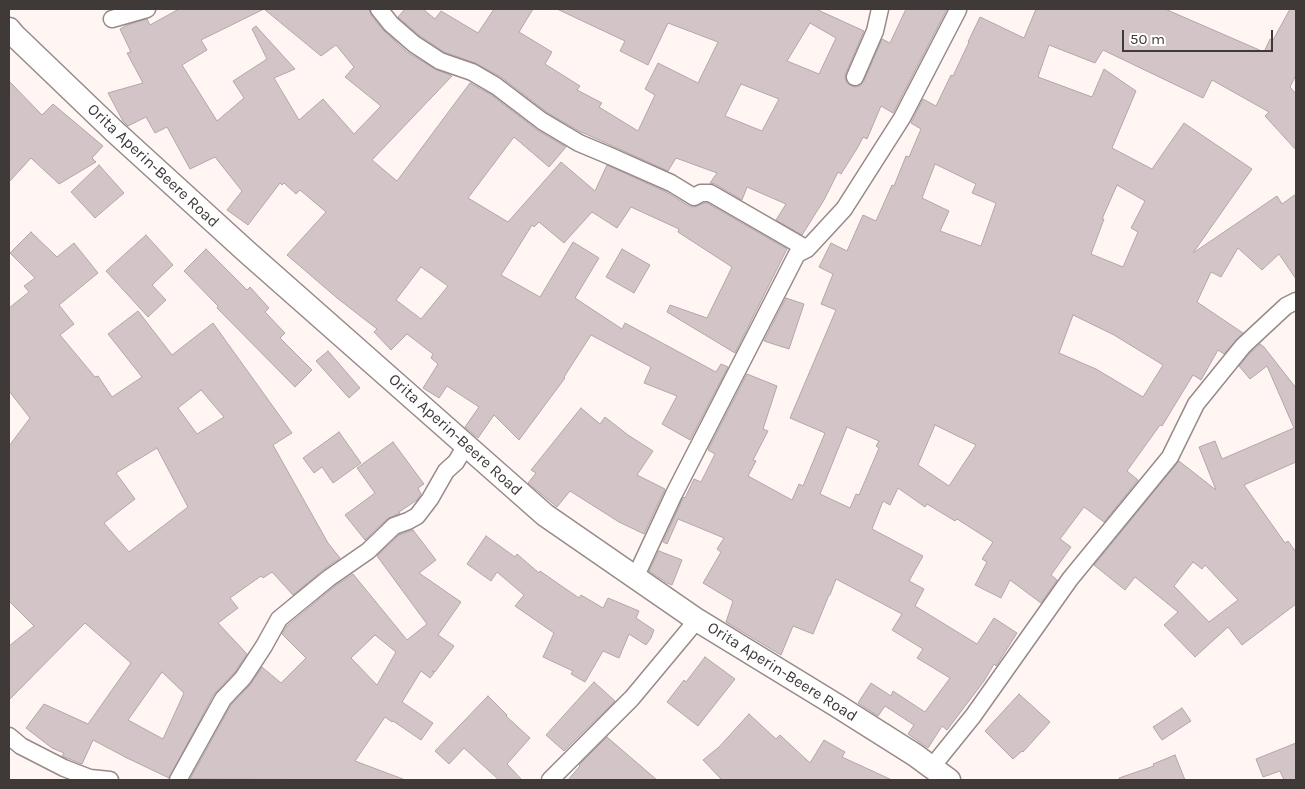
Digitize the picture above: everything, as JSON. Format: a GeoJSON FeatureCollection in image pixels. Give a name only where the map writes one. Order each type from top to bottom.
{"type":"FeatureCollection","features":[{"type":"Feature","properties":{"kind":"main road","name":"Orita Aperin-Beere Road"},"geometry":{"type":"LineString","coordinates":[[9,29],[120,137],[247,252],[545,515],[697,620],[915,755],[940,774]]}},
{"type":"Feature","properties":{"kind":"street"},"geometry":{"type":"LineString","coordinates":[[112,19],[147,9]]}},
{"type":"Feature","properties":{"kind":"street"},"geometry":{"type":"LineString","coordinates":[[379,9],[414,44],[440,61],[472,72],[488,81],[542,121],[579,143],[671,183],[694,197],[701,193],[710,193],[807,249]]}},
{"type":"Feature","properties":{"kind":"street"},"geometry":{"type":"LineString","coordinates":[[855,77],[875,31],[880,9]]}},
{"type":"Feature","properties":{"kind":"street"},"geometry":{"type":"LineString","coordinates":[[635,578],[674,494],[797,254],[807,249],[844,209],[902,118],[958,10]]}},
{"type":"Feature","properties":{"kind":"street"},"geometry":{"type":"LineString","coordinates":[[940,774],[973,716],[1070,579],[1170,457],[1196,404],[1243,346],[1286,306],[1296,302]]}},
{"type":"Feature","properties":{"kind":"street"},"geometry":{"type":"LineString","coordinates":[[178,780],[224,699],[243,678],[279,619],[329,578],[368,551],[394,526],[417,516],[430,499],[446,471],[456,462],[466,445]]}},
{"type":"Feature","properties":{"kind":"street"},"geometry":{"type":"LineString","coordinates":[[550,780],[632,698],[697,620]]}},
{"type":"Feature","properties":{"kind":"street"},"geometry":{"type":"LineString","coordinates":[[9,736],[21,746],[64,768],[90,778],[110,780]]}},
{"type":"Feature","properties":{"kind":"building"},"geometry":{"type":"Polygon","coordinates":[[[179,9],[264,9],[369,9],[371,15],[383,30],[407,52],[435,69],[452,76],[372,160],[397,181],[470,83],[490,94],[537,130],[566,147],[549,167],[514,137],[468,198],[508,222],[561,162],[595,191],[607,165],[666,192],[689,206],[694,207],[707,203],[787,249],[735,353],[667,312],[670,305],[707,318],[732,267],[678,232],[679,229],[631,207],[617,228],[592,212],[564,243],[539,222],[534,227],[532,225],[501,275],[540,297],[573,242],[599,258],[575,298],[622,329],[625,323],[716,372],[721,364],[728,367],[690,440],[662,424],[677,396],[644,383],[651,367],[591,335],[565,378],[519,440],[494,415],[478,438],[465,427],[479,407],[447,386],[439,398],[423,388],[438,364],[431,358],[433,354],[407,334],[391,350],[374,332],[377,329],[287,255],[326,212],[300,190],[296,194],[284,183],[282,185],[280,183],[248,225],[227,210],[242,191],[215,157],[190,169],[167,127],[155,133],[146,117],[128,126],[123,121],[108,93],[143,83],[127,53],[131,52],[120,29],[147,19],[150,25],[179,9]],[[264,9],[201,40],[207,50],[182,65],[217,121],[244,98],[233,81],[267,59],[252,29],[256,26],[295,69],[274,78],[299,120],[323,99],[354,134],[381,106],[345,77],[354,67],[336,45],[321,56],[264,9]],[[421,267],[396,300],[421,319],[448,286],[421,267]]]}},
{"type":"Feature","properties":{"kind":"building"},"geometry":{"type":"Polygon","coordinates":[[[405,9],[423,9],[435,19],[441,11],[478,33],[494,9],[533,9],[519,32],[552,52],[545,64],[580,86],[577,90],[602,103],[599,107],[638,131],[655,95],[645,89],[658,63],[698,83],[718,42],[668,23],[648,65],[620,51],[625,41],[557,9],[818,9],[864,31],[845,78],[847,83],[856,87],[864,81],[882,39],[890,43],[906,9],[947,9],[893,113],[881,106],[867,139],[863,137],[841,174],[838,172],[824,200],[802,235],[776,220],[786,204],[747,187],[742,200],[710,183],[717,173],[676,158],[668,171],[579,131],[548,113],[501,77],[475,63],[444,52],[420,36],[398,17],[405,9]],[[810,23],[787,61],[819,74],[836,38],[810,23]],[[741,84],[725,116],[762,131],[779,99],[741,84]]]}},
{"type":"Feature","properties":{"kind":"building"},"geometry":{"type":"Polygon","coordinates":[[[1036,9],[1165,9],[1264,52],[1270,39],[1273,40],[1290,9],[1296,9],[1296,75],[1290,87],[1296,94],[1296,150],[1265,116],[1269,112],[1212,80],[1203,98],[1103,50],[1095,63],[1049,45],[1038,77],[1092,97],[1104,69],[1136,91],[1112,148],[1152,169],[1184,123],[1252,169],[1193,253],[1277,196],[1282,204],[1296,194],[1296,279],[1279,254],[1262,270],[1238,248],[1221,277],[1211,272],[1197,302],[1243,333],[1224,354],[1218,350],[1201,380],[1193,375],[1162,426],[1160,425],[1127,471],[1138,480],[1104,522],[1084,507],[1060,539],[1071,547],[1051,575],[1057,580],[1041,603],[1010,580],[1001,598],[975,585],[987,562],[982,559],[993,542],[957,519],[955,521],[927,504],[925,507],[898,488],[890,505],[883,501],[872,529],[923,556],[909,581],[924,589],[915,606],[977,644],[994,618],[1017,633],[996,666],[994,664],[984,681],[947,730],[942,726],[928,748],[908,734],[914,725],[885,706],[878,716],[858,703],[871,683],[891,696],[893,691],[925,712],[950,678],[917,658],[923,649],[892,630],[902,614],[836,579],[813,634],[793,626],[781,655],[726,622],[733,601],[703,583],[721,552],[717,549],[724,538],[678,519],[667,544],[663,542],[694,479],[701,482],[715,454],[708,450],[747,374],[777,386],[763,429],[768,431],[753,460],[756,461],[748,476],[792,500],[799,484],[803,486],[825,433],[790,418],[836,310],[821,304],[833,274],[819,267],[831,243],[847,251],[863,215],[876,221],[892,185],[894,186],[906,156],[909,157],[921,129],[911,123],[923,99],[936,106],[951,75],[953,76],[980,17],[1024,38],[1036,9]],[[935,164],[922,198],[949,211],[940,231],[981,246],[996,203],[972,193],[976,184],[935,164]],[[1117,185],[1102,219],[1104,219],[1091,254],[1123,267],[1138,232],[1131,228],[1145,201],[1117,185]],[[1073,315],[1059,353],[1096,369],[1143,397],[1163,365],[1114,335],[1073,315]],[[935,425],[918,465],[949,486],[976,445],[935,425]],[[847,427],[820,494],[850,508],[856,494],[859,495],[879,448],[876,446],[879,441],[847,427]]]}},
{"type":"Feature","properties":{"kind":"building"},"geometry":{"type":"Polygon","coordinates":[[[9,81],[42,115],[53,104],[103,146],[92,158],[96,162],[59,184],[31,158],[9,182],[9,81]]]}},
{"type":"Feature","properties":{"kind":"building"},"geometry":{"type":"Polygon","coordinates":[[[99,165],[124,193],[95,218],[71,192],[99,165]]]}},
{"type":"Feature","properties":{"kind":"building"},"geometry":{"type":"Polygon","coordinates":[[[31,232],[57,257],[74,243],[98,273],[59,305],[74,324],[60,335],[95,377],[98,376],[112,397],[142,377],[108,334],[138,311],[172,355],[213,323],[292,433],[273,445],[328,543],[340,558],[293,595],[272,572],[263,578],[261,576],[230,598],[238,608],[218,623],[247,654],[235,672],[214,694],[169,778],[93,740],[82,764],[62,756],[64,753],[52,748],[26,728],[44,704],[88,724],[131,663],[85,623],[9,700],[9,646],[34,626],[9,601],[9,446],[30,418],[9,391],[9,308],[29,292],[24,286],[35,278],[10,253],[31,232]],[[201,390],[178,408],[197,434],[224,417],[201,390]],[[157,448],[116,473],[135,499],[104,523],[129,552],[188,507],[157,448]],[[162,672],[128,720],[163,739],[184,693],[162,672]]]}},
{"type":"Feature","properties":{"kind":"building"},"geometry":{"type":"Polygon","coordinates":[[[146,235],[173,265],[152,285],[166,300],[148,317],[106,271],[146,235]]]}},
{"type":"Feature","properties":{"kind":"building"},"geometry":{"type":"Polygon","coordinates":[[[206,249],[247,290],[250,287],[269,308],[265,312],[285,333],[280,338],[312,370],[295,387],[217,308],[218,306],[184,271],[206,249]]]}},
{"type":"Feature","properties":{"kind":"building"},"geometry":{"type":"Polygon","coordinates":[[[622,249],[650,265],[634,293],[606,277],[622,249]]]}},
{"type":"Feature","properties":{"kind":"building"},"geometry":{"type":"Polygon","coordinates":[[[786,298],[804,304],[789,349],[764,341],[786,298]]]}},
{"type":"Feature","properties":{"kind":"building"},"geometry":{"type":"Polygon","coordinates":[[[1260,344],[1264,347],[1296,388],[1296,462],[1244,485],[1285,543],[1288,541],[1296,552],[1296,604],[1242,645],[1228,627],[1195,657],[1164,625],[1178,612],[1135,577],[1125,590],[1094,565],[1179,461],[1216,490],[1199,447],[1215,441],[1222,459],[1294,428],[1267,366],[1250,379],[1239,366],[1260,344]],[[1193,562],[1174,586],[1209,622],[1238,600],[1205,565],[1202,569],[1193,562]]]}},
{"type":"Feature","properties":{"kind":"building"},"geometry":{"type":"Polygon","coordinates":[[[328,351],[360,388],[349,398],[316,361],[328,351]]]}},
{"type":"Feature","properties":{"kind":"building"},"geometry":{"type":"Polygon","coordinates":[[[581,408],[600,424],[605,417],[653,451],[637,475],[665,489],[644,534],[619,522],[570,491],[557,507],[528,483],[536,473],[531,470],[581,408]]]}},
{"type":"Feature","properties":{"kind":"building"},"geometry":{"type":"Polygon","coordinates":[[[339,432],[361,463],[333,483],[322,467],[314,473],[303,458],[339,432]]]}},
{"type":"Feature","properties":{"kind":"building"},"geometry":{"type":"Polygon","coordinates":[[[393,442],[424,484],[418,488],[421,494],[417,500],[400,513],[387,519],[365,540],[345,515],[375,493],[357,468],[393,442]]]}},
{"type":"Feature","properties":{"kind":"building"},"geometry":{"type":"Polygon","coordinates":[[[413,530],[436,560],[419,573],[461,602],[438,635],[454,646],[435,672],[432,671],[434,673],[430,678],[421,671],[402,702],[433,723],[421,740],[385,717],[355,761],[403,780],[190,779],[231,705],[250,685],[262,667],[281,683],[306,658],[282,634],[287,626],[335,586],[353,574],[407,640],[427,624],[377,556],[399,535],[413,530]],[[375,635],[351,658],[377,685],[396,652],[375,635]]]}},
{"type":"Feature","properties":{"kind":"building"},"geometry":{"type":"Polygon","coordinates":[[[486,536],[515,557],[517,554],[539,573],[540,571],[579,598],[581,595],[603,608],[608,598],[639,611],[636,618],[654,630],[651,638],[646,645],[629,634],[619,658],[603,651],[585,682],[571,674],[573,671],[543,657],[554,633],[515,606],[524,595],[497,572],[491,581],[467,564],[486,536]]]}},
{"type":"Feature","properties":{"kind":"building"},"geometry":{"type":"Polygon","coordinates":[[[659,551],[682,560],[672,585],[649,571],[659,551]]]}},
{"type":"Feature","properties":{"kind":"building"},"geometry":{"type":"Polygon","coordinates":[[[705,657],[735,679],[698,726],[667,702],[684,680],[686,682],[705,657]]]}},
{"type":"Feature","properties":{"kind":"building"},"geometry":{"type":"Polygon","coordinates":[[[594,682],[615,701],[564,751],[546,735],[594,682]]]}},
{"type":"Feature","properties":{"kind":"building"},"geometry":{"type":"Polygon","coordinates":[[[1019,694],[1050,722],[1023,752],[1013,759],[985,731],[1019,694]]]}},
{"type":"Feature","properties":{"kind":"building"},"geometry":{"type":"Polygon","coordinates":[[[488,696],[530,738],[507,764],[522,780],[499,780],[464,748],[449,764],[435,751],[488,696]]]}},
{"type":"Feature","properties":{"kind":"building"},"geometry":{"type":"Polygon","coordinates":[[[1182,708],[1191,721],[1162,740],[1153,727],[1182,708]]]}},
{"type":"Feature","properties":{"kind":"building"},"geometry":{"type":"Polygon","coordinates":[[[749,714],[776,739],[780,735],[810,763],[824,740],[845,752],[842,757],[892,780],[722,780],[703,760],[719,747],[749,714]]]}},
{"type":"Feature","properties":{"kind":"building"},"geometry":{"type":"Polygon","coordinates":[[[607,737],[657,780],[568,780],[579,765],[607,737]]]}},
{"type":"Feature","properties":{"kind":"building"},"geometry":{"type":"Polygon","coordinates":[[[1296,743],[1296,780],[1284,780],[1280,771],[1263,777],[1256,759],[1296,743]]]}},
{"type":"Feature","properties":{"kind":"building"},"geometry":{"type":"Polygon","coordinates":[[[1175,755],[1185,780],[1119,780],[1119,778],[1154,766],[1153,764],[1175,755]]]}}]}
